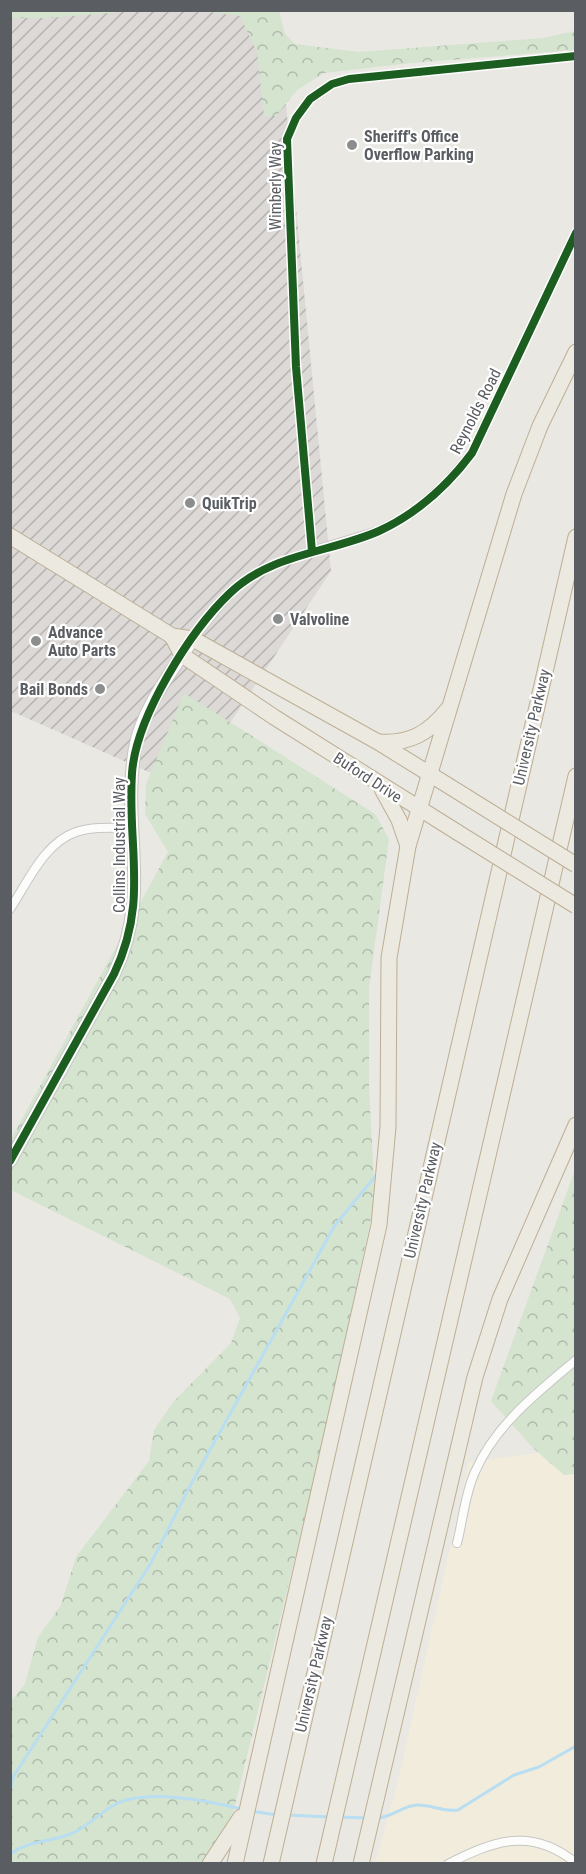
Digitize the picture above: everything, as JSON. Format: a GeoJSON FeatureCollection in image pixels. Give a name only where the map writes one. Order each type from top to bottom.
{"type":"FeatureCollection","features":[{"type":"Feature","properties":{"kind":"highway"},"geometry":{"type":"LineString","coordinates":[[235,1863],[378,1234],[388,1127],[389,958],[408,846],[514,494],[540,426],[576,352]]}},
{"type":"Feature","properties":{"kind":"highway","name":"Buford Drive"},"geometry":{"type":"LineString","coordinates":[[10,536],[172,636],[193,639],[378,742],[576,865]]}},
{"type":"Feature","properties":{"kind":"highway","name":"University Parkway"},"geometry":{"type":"LineString","coordinates":[[271,1863],[576,537]]}},
{"type":"Feature","properties":{"kind":"highway","name":"Buford Drive"},"geometry":{"type":"LineString","coordinates":[[172,636],[182,655],[420,811],[576,906]]}},
{"type":"Feature","properties":{"kind":"highway"},"geometry":{"type":"LineString","coordinates":[[378,742],[400,742],[416,738],[430,728],[453,702]]}},
{"type":"Feature","properties":{"kind":"highway"},"geometry":{"type":"LineString","coordinates":[[324,1863],[576,776]]}},
{"type":"Feature","properties":{"kind":"highway"},"geometry":{"type":"LineString","coordinates":[[379,784],[399,820],[408,846]]}},
{"type":"Feature","properties":{"kind":"highway"},"geometry":{"type":"LineString","coordinates":[[361,1863],[474,1377],[500,1299],[576,1125]]}},
{"type":"Feature","properties":{"kind":"highway"},"geometry":{"type":"LineString","coordinates":[[368,1863],[376,1804]]}},
{"type":"Feature","properties":{"kind":"highway"},"geometry":{"type":"LineString","coordinates":[[210,1863],[247,1806]]}},
{"type":"Feature","properties":{"kind":"street","name":"Wimberly Way"},"geometry":{"type":"LineString","coordinates":[[312,550],[289,252],[286,139],[296,118],[321,90],[349,79],[576,56]]}},
{"type":"Feature","properties":{"kind":"street","name":"Reynolds Road"},"geometry":{"type":"LineString","coordinates":[[193,639],[220,603],[244,581],[274,563],[378,531],[412,513],[463,465],[472,453],[576,233]]}},
{"type":"Feature","properties":{"kind":"street","name":"Collins Industrial Way"},"geometry":{"type":"LineString","coordinates":[[10,1161],[114,974],[126,947],[132,926],[135,896],[132,774],[136,745],[146,717],[193,639]]}},
{"type":"Feature","properties":{"kind":"street"},"geometry":{"type":"LineString","coordinates":[[10,909],[50,848],[61,839],[92,828],[133,828]]}},
{"type":"Feature","properties":{"kind":"street"},"geometry":{"type":"LineString","coordinates":[[457,1543],[474,1473],[489,1446],[533,1397],[576,1360]]}},
{"type":"Feature","properties":{"kind":"street"},"geometry":{"type":"LineString","coordinates":[[448,1863],[494,1843],[516,1840],[550,1846],[576,1863]]}},
{"type":"Feature","properties":{"kind":"shaded area"},"geometry":{"type":"Polygon","coordinates":[[[11,11],[277,11],[331,571],[185,791],[176,784],[11,711],[11,11]]]}},
{"type":"Feature","properties":{"kind":"shaded area"},"geometry":{"type":"Polygon","coordinates":[[[575,1448],[575,1863],[375,1864],[399,1777],[469,1462],[575,1448]]]}},
{"type":"Feature","properties":{"kind":"green space"},"geometry":{"type":"Polygon","coordinates":[[[11,10],[135,11],[47,18],[11,18],[11,10]]]}},
{"type":"Feature","properties":{"kind":"green space"},"geometry":{"type":"Polygon","coordinates":[[[201,11],[279,11],[285,34],[295,44],[359,52],[543,38],[575,31],[575,50],[411,63],[324,73],[297,90],[276,116],[264,116],[257,52],[240,16],[201,11]]]}},
{"type":"Feature","properties":{"kind":"green space"},"geometry":{"type":"Polygon","coordinates":[[[184,693],[375,814],[389,839],[369,988],[369,1087],[375,1200],[321,1450],[221,1863],[11,1864],[11,1701],[25,1684],[38,1637],[61,1605],[76,1557],[149,1461],[154,1430],[174,1401],[231,1343],[240,1318],[230,1299],[11,1190],[11,1139],[168,852],[145,814],[146,784],[184,693]]]}},
{"type":"Feature","properties":{"kind":"green space"},"geometry":{"type":"Polygon","coordinates":[[[575,1170],[575,1474],[564,1475],[533,1448],[491,1401],[575,1170]]]}},
{"type":"Feature","properties":{"kind":"waterway"},"geometry":{"type":"LineString","coordinates":[[10,1791],[13,1777],[151,1563],[190,1486],[335,1225],[379,1172]]}},
{"type":"Feature","properties":{"kind":"waterway"},"geometry":{"type":"LineString","coordinates":[[376,1818],[418,1805],[458,1810],[514,1775],[539,1767],[576,1746]]}},
{"type":"Feature","properties":{"kind":"waterway"},"geometry":{"type":"LineString","coordinates":[[10,1854],[25,1846],[71,1834],[112,1806],[131,1799],[179,1798],[241,1809]]}},
{"type":"Feature","properties":{"kind":"waterway"},"geometry":{"type":"LineString","coordinates":[[251,1811],[277,1815]]}},
{"type":"Feature","properties":{"kind":"waterway"},"geometry":{"type":"LineString","coordinates":[[286,1815],[331,1817]]}},
{"type":"Feature","properties":{"kind":"waterway"},"geometry":{"type":"LineString","coordinates":[[340,1817],[367,1818]]}},
{"type":"Feature","properties":{"kind":"cycle path"},"geometry":{"type":"LineString","coordinates":[[312,551],[296,367],[287,139],[296,118],[310,99],[332,84],[349,79],[576,56]]}},
{"type":"Feature","properties":{"kind":"cycle path"},"geometry":{"type":"LineString","coordinates":[[10,1161],[114,974],[125,947],[134,898],[131,800],[136,751],[154,701],[182,652],[214,609],[246,580],[282,562],[360,538],[393,524],[430,498],[453,476],[472,453],[576,233]]}},
{"type":"Feature","properties":{"kind":"place","name":"Sheriff's Office Overflow Parking"},"geometry":{"type":"Point","coordinates":[352,145]}},
{"type":"Feature","properties":{"kind":"place","name":"QuikTrip"},"geometry":{"type":"Point","coordinates":[190,503]}},
{"type":"Feature","properties":{"kind":"place","name":"Valvoline"},"geometry":{"type":"Point","coordinates":[278,619]}},
{"type":"Feature","properties":{"kind":"place","name":"Advance Auto Parts"},"geometry":{"type":"Point","coordinates":[36,641]}},
{"type":"Feature","properties":{"kind":"place","name":"Bail Bonds"},"geometry":{"type":"Point","coordinates":[100,689]}}]}
